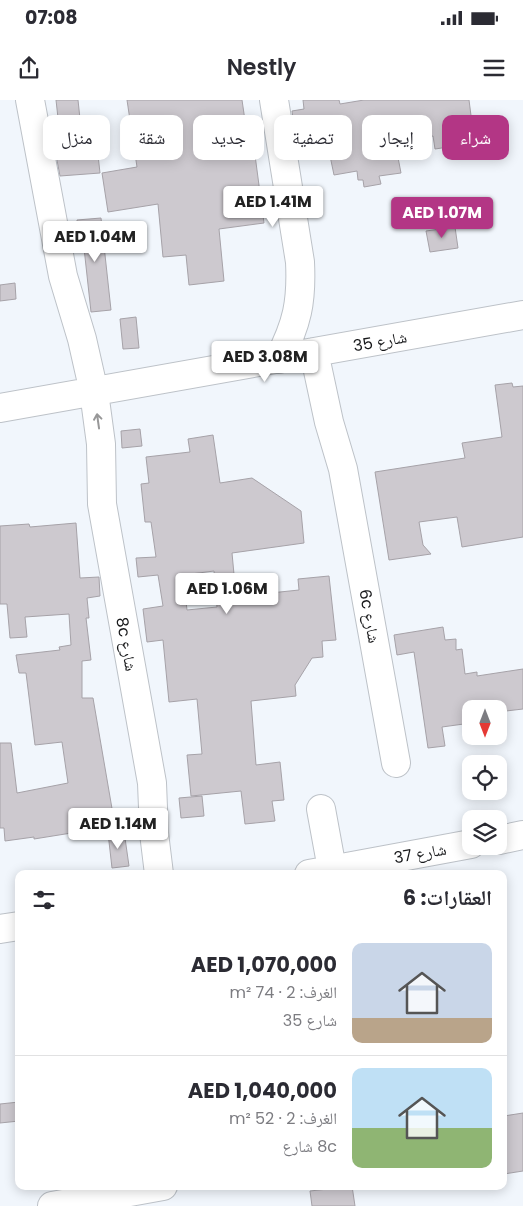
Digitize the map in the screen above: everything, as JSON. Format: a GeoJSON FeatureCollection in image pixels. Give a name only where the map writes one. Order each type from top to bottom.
{"type":"FeatureCollection","features":[{"type":"Feature","properties":{"kind":"street","name":"8c شارع"},"geometry":{"type":"LineString","coordinates":[[30,100],[63,276],[66,339],[84,393],[89,465],[102,504],[152,784],[175,870]]}},
{"type":"Feature","properties":{"kind":"street"},"geometry":{"type":"LineString","coordinates":[[274,100],[300,262],[301,283],[295,323],[279,359]]}},
{"type":"Feature","properties":{"kind":"street","name":"شارع 35"},"geometry":{"type":"LineString","coordinates":[[0,408],[523,315]]}},
{"type":"Feature","properties":{"kind":"street","name":"6c شارع"},"geometry":{"type":"LineString","coordinates":[[324,351],[329,422],[343,469],[396,763]]}},
{"type":"Feature","properties":{"kind":"street","name":"8c شارع"},"geometry":{"type":"LineString","coordinates":[[152,784],[154,833],[159,870]]}},
{"type":"Feature","properties":{"kind":"street"},"geometry":{"type":"LineString","coordinates":[[321,809],[321,870]]}},
{"type":"Feature","properties":{"kind":"street"},"geometry":{"type":"LineString","coordinates":[[507,839],[523,836]]}},
{"type":"Feature","properties":{"kind":"street","name":"شارع 37"},"geometry":{"type":"LineString","coordinates":[[343,870],[410,864],[462,847]]}},
{"type":"Feature","properties":{"kind":"street"},"geometry":{"type":"LineString","coordinates":[[0,930],[15,927]]}},
{"type":"Feature","properties":{"kind":"street"},"geometry":{"type":"LineString","coordinates":[[52,1206],[141,1190]]}},
{"type":"Feature","properties":{"kind":"building"},"geometry":{"type":"Polygon","coordinates":[[[56,100],[78,100],[80,115],[58,115],[56,100]]]}},
{"type":"Feature","properties":{"kind":"building"},"geometry":{"type":"Polygon","coordinates":[[[127,100],[242,100],[244,115],[193,115],[193,160],[256,160],[264,223],[219,229],[224,281],[189,285],[186,255],[163,257],[158,204],[108,212],[102,173],[137,167],[136,160],[183,160],[183,115],[129,115],[127,100]]]}},
{"type":"Feature","properties":{"kind":"building"},"geometry":{"type":"Polygon","coordinates":[[[303,100],[339,100],[340,104],[364,100],[469,100],[471,115],[442,115],[442,148],[435,149],[432,136],[432,115],[362,115],[362,160],[398,160],[401,173],[379,176],[381,184],[364,187],[363,180],[358,180],[357,171],[334,175],[331,160],[352,160],[352,115],[293,115],[292,111],[304,109],[303,100]]]}},
{"type":"Feature","properties":{"kind":"building"},"geometry":{"type":"Polygon","coordinates":[[[57,160],[99,160],[100,173],[60,176],[57,160]]]}},
{"type":"Feature","properties":{"kind":"building"},"geometry":{"type":"Polygon","coordinates":[[[101,218],[111,310],[91,312],[84,248],[79,249],[77,220],[101,218]]]}},
{"type":"Feature","properties":{"kind":"building"},"geometry":{"type":"Polygon","coordinates":[[[455,227],[458,248],[430,252],[426,231],[455,227]]]}},
{"type":"Feature","properties":{"kind":"building"},"geometry":{"type":"Polygon","coordinates":[[[15,283],[16,299],[0,301],[0,285],[15,283]]]}},
{"type":"Feature","properties":{"kind":"building"},"geometry":{"type":"Polygon","coordinates":[[[136,317],[139,348],[123,349],[120,319],[136,317]]]}},
{"type":"Feature","properties":{"kind":"building"},"geometry":{"type":"Polygon","coordinates":[[[512,383],[513,387],[523,386],[523,537],[462,547],[457,517],[419,522],[423,545],[431,554],[389,560],[375,472],[465,458],[462,443],[502,437],[495,385],[512,383]]]}},
{"type":"Feature","properties":{"kind":"building"},"geometry":{"type":"Polygon","coordinates":[[[140,429],[142,446],[122,448],[121,431],[140,429]]]}},
{"type":"Feature","properties":{"kind":"building"},"geometry":{"type":"Polygon","coordinates":[[[213,435],[220,483],[252,478],[301,511],[304,543],[232,553],[235,585],[260,582],[261,594],[299,590],[298,579],[329,576],[336,640],[322,641],[323,657],[312,658],[295,685],[296,696],[251,701],[256,765],[280,762],[284,800],[272,801],[275,821],[245,824],[241,791],[191,796],[187,755],[202,754],[197,699],[169,702],[163,640],[147,642],[143,609],[163,606],[158,575],[138,577],[136,558],[156,557],[151,522],[145,522],[141,484],[149,483],[146,457],[190,452],[188,439],[213,435]],[[214,571],[183,575],[187,610],[217,607],[214,571]]]}},
{"type":"Feature","properties":{"kind":"building"},"geometry":{"type":"Polygon","coordinates":[[[76,523],[80,578],[99,577],[100,596],[87,598],[89,618],[86,618],[91,660],[82,661],[82,698],[93,698],[115,826],[34,839],[34,837],[5,841],[4,828],[0,828],[0,743],[11,743],[17,793],[68,783],[62,742],[35,745],[26,673],[19,673],[16,655],[60,650],[59,647],[71,645],[69,614],[25,617],[27,637],[10,638],[7,604],[0,604],[0,526],[29,524],[30,527],[76,523]]]}},
{"type":"Feature","properties":{"kind":"building"},"geometry":{"type":"Polygon","coordinates":[[[443,627],[445,640],[456,639],[456,650],[462,649],[465,674],[477,672],[477,676],[523,669],[523,709],[508,711],[508,700],[462,700],[462,724],[442,727],[445,746],[428,748],[414,652],[397,655],[394,635],[443,627]]]}},
{"type":"Feature","properties":{"kind":"building"},"geometry":{"type":"Polygon","coordinates":[[[202,796],[204,816],[181,818],[179,798],[202,796]]]}},
{"type":"Feature","properties":{"kind":"building"},"geometry":{"type":"Polygon","coordinates":[[[124,831],[129,866],[112,868],[108,833],[124,831]]]}},
{"type":"Feature","properties":{"kind":"building"},"geometry":{"type":"Polygon","coordinates":[[[15,1102],[15,1121],[0,1123],[0,1104],[15,1102]]]}},
{"type":"Feature","properties":{"kind":"building"},"geometry":{"type":"Polygon","coordinates":[[[523,1113],[523,1171],[507,1174],[507,1116],[523,1113]]]}},
{"type":"Feature","properties":{"kind":"building"},"geometry":{"type":"Polygon","coordinates":[[[353,1190],[355,1206],[312,1206],[310,1191],[353,1190]]]}}]}
